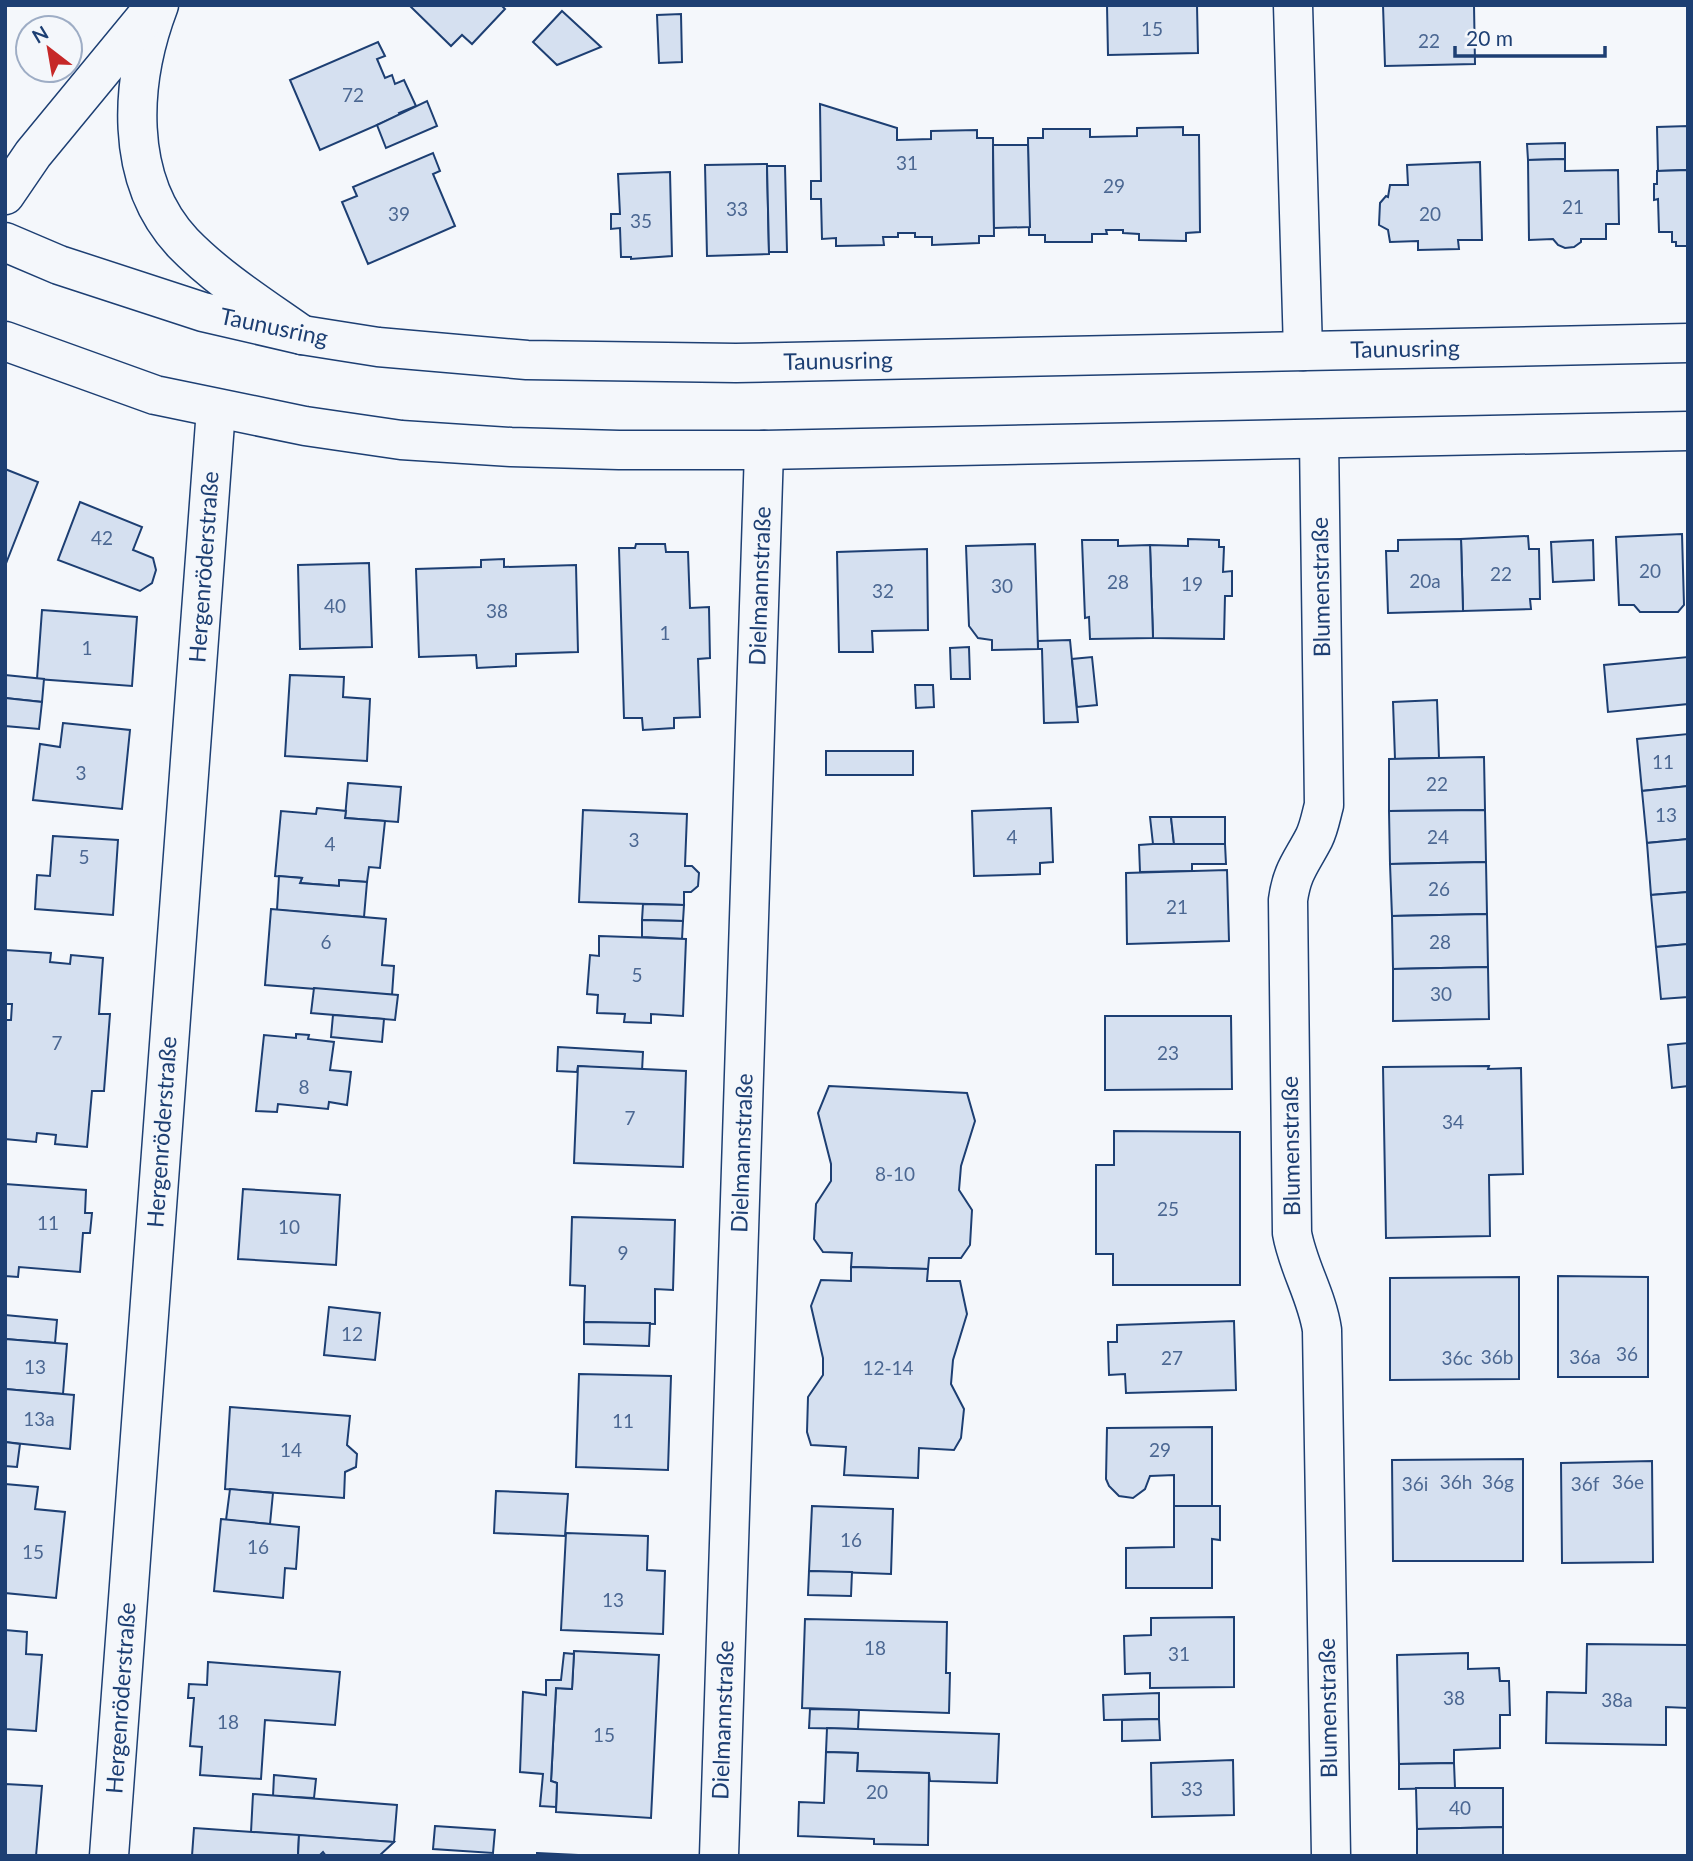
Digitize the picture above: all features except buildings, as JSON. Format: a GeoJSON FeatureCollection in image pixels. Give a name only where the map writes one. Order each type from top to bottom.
{"type":"FeatureCollection","features":[{"type":"Feature","properties":{"kind":"street"},"geometry":{"type":"LineString","coordinates":[[5,195],[33,154],[157,5]]}},
{"type":"Feature","properties":{"kind":"street"},"geometry":{"type":"LineString","coordinates":[[157,5],[144,52],[137,101],[140,148],[152,195],[170,226],[184,243],[233,287],[302,335]]}},
{"type":"Feature","properties":{"kind":"street"},"geometry":{"type":"LineString","coordinates":[[1293,5],[1303,351]]}},
{"type":"Feature","properties":{"kind":"street","name":"Taunusring"},"geometry":{"type":"LineString","coordinates":[[5,242],[59,265],[203,312],[302,335],[378,347],[513,359],[750,362],[1688,343]]}},
{"type":"Feature","properties":{"kind":"street"},"geometry":{"type":"LineString","coordinates":[[5,341],[155,395],[216,409],[401,440],[511,447],[764,450],[1688,431]]}},
{"type":"Feature","properties":{"kind":"street","name":"Hergenröderstraße"},"geometry":{"type":"LineString","coordinates":[[109,1856],[216,409]]}},
{"type":"Feature","properties":{"kind":"street","name":"Blumenstraße"},"geometry":{"type":"LineString","coordinates":[[1320,439],[1324,805],[1314,837],[1297,865],[1288,900],[1292,1233],[1295,1250],[1320,1316],[1322,1330],[1331,1856]]}},
{"type":"Feature","properties":{"kind":"street","name":"Dielmannstraße"},"geometry":{"type":"LineString","coordinates":[[719,1856],[764,450]]}}]}
